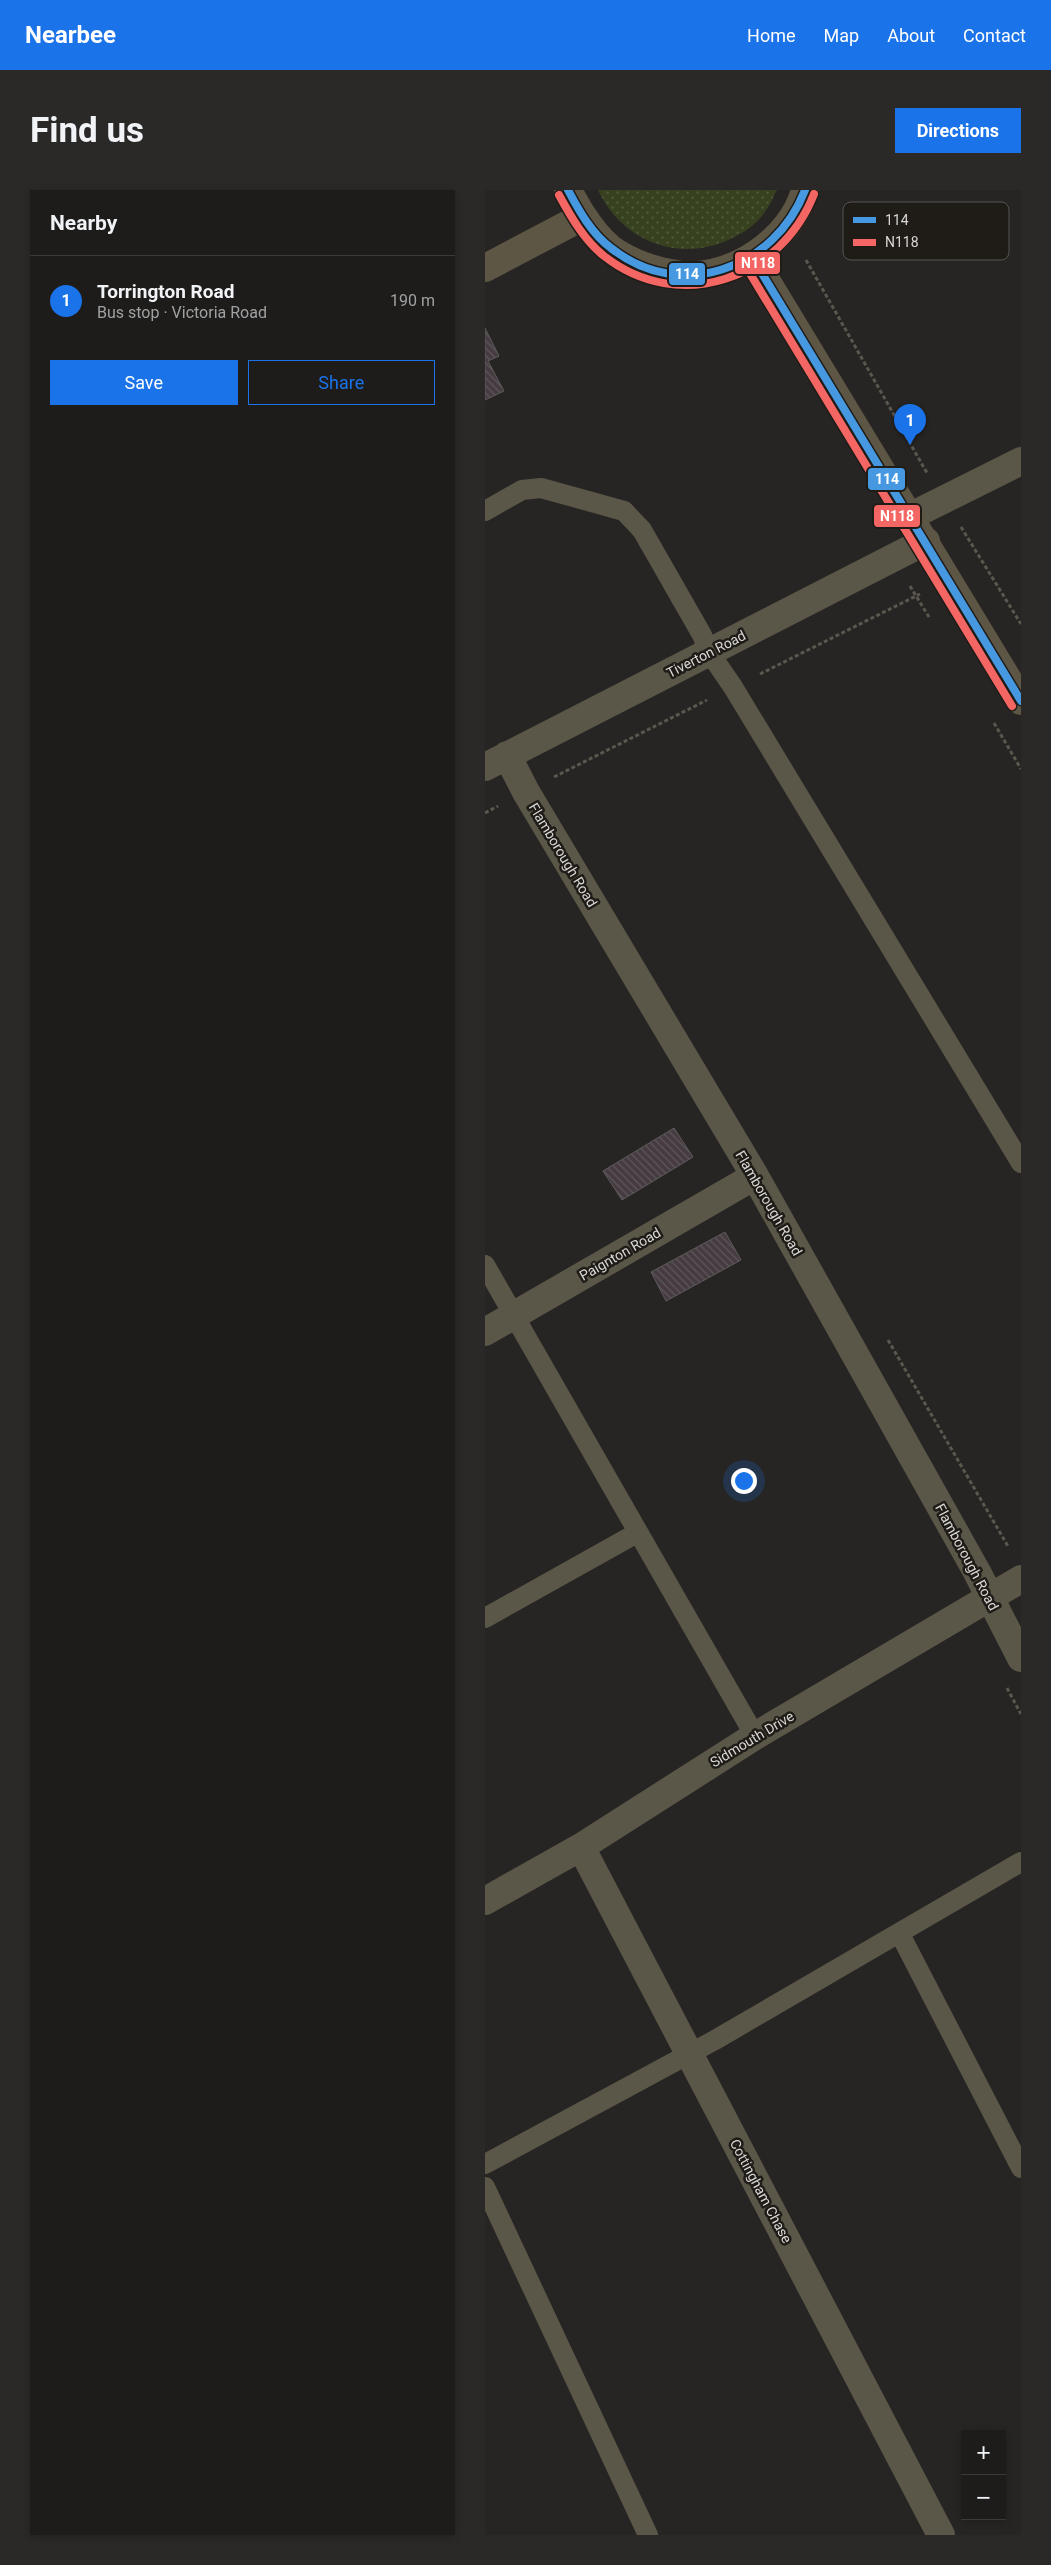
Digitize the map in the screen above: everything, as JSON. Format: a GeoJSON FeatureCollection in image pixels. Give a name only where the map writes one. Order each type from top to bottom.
{"type":"FeatureCollection","features":[{"type":"Feature","properties":{"kind":"street"},"geometry":{"type":"LineString","coordinates":[[568,190],[582,217],[615,252],[647,268],[683,275],[719,271],[753,257],[782,232],[802,199],[805,190]]}},
{"type":"Feature","properties":{"kind":"street"},"geometry":{"type":"LineString","coordinates":[[485,268],[582,217]]}},
{"type":"Feature","properties":{"kind":"street"},"geometry":{"type":"LineString","coordinates":[[753,257],[926,540],[1021,701]]}},
{"type":"Feature","properties":{"kind":"street"},"geometry":{"type":"LineString","coordinates":[[911,516],[1021,461]]}},
{"type":"Feature","properties":{"kind":"street","name":"Tiverton Road"},"geometry":{"type":"LineString","coordinates":[[496,761],[926,540]]}},
{"type":"Feature","properties":{"kind":"street","name":"Flamborough Road"},"geometry":{"type":"LineString","coordinates":[[496,761],[526,792],[755,1176],[1021,1658]]}},
{"type":"Feature","properties":{"kind":"street","name":"Paignton Road"},"geometry":{"type":"LineString","coordinates":[[485,1332],[755,1176]]}},
{"type":"Feature","properties":{"kind":"street","name":"Sidmouth Drive"},"geometry":{"type":"LineString","coordinates":[[485,1901],[581,1847],[755,1736],[1021,1579]]}},
{"type":"Feature","properties":{"kind":"street","name":"Cottingham Chase"},"geometry":{"type":"LineString","coordinates":[[581,1847],[941,2535]]}},
{"type":"Feature","properties":{"kind":"lane"},"geometry":{"type":"LineString","coordinates":[[485,511],[522,490],[541,488],[624,512],[642,530],[702,635],[709,652],[733,687],[1021,1163]]}},
{"type":"Feature","properties":{"kind":"lane"},"geometry":{"type":"LineString","coordinates":[[485,1265],[755,1736]]}},
{"type":"Feature","properties":{"kind":"lane"},"geometry":{"type":"LineString","coordinates":[[485,1618],[637,1532]]}},
{"type":"Feature","properties":{"kind":"lane"},"geometry":{"type":"LineString","coordinates":[[485,2164],[689,2054],[900,1934],[1021,1862]]}},
{"type":"Feature","properties":{"kind":"lane"},"geometry":{"type":"LineString","coordinates":[[900,1934],[1021,2168]]}},
{"type":"Feature","properties":{"kind":"lane"},"geometry":{"type":"LineString","coordinates":[[485,2187],[648,2535]]}},
{"type":"Feature","properties":{"kind":"path"},"geometry":{"type":"LineString","coordinates":[[806,260],[910,445],[1021,624]]}},
{"type":"Feature","properties":{"kind":"path"},"geometry":{"type":"LineString","coordinates":[[485,813],[916,596]]}},
{"type":"Feature","properties":{"kind":"green space"},"geometry":{"type":"Polygon","coordinates":[[[598,190],[777,190],[763,215],[744,232],[709,247],[689,249],[653,242],[636,234],[621,222],[608,207],[598,190]]]}},
{"type":"Feature","properties":{"kind":"building"},"geometry":{"type":"Polygon","coordinates":[[[485,328],[499,356],[488,361],[504,391],[485,400],[485,328]]]}},
{"type":"Feature","properties":{"kind":"building"},"geometry":{"type":"Polygon","coordinates":[[[674,1128],[693,1157],[622,1200],[603,1171],[674,1128]]]}},
{"type":"Feature","properties":{"kind":"building"},"geometry":{"type":"Polygon","coordinates":[[[725,1232],[741,1260],[666,1301],[651,1272],[725,1232]]]}},
{"type":"Feature","properties":{"kind":"transit line","name":"114"},"geometry":{"type":"LineString","coordinates":[[568,190],[581,214],[592,229],[611,248],[638,265],[666,273],[695,275],[723,269],[749,258],[772,240],[791,217],[805,190]]}},
{"type":"Feature","properties":{"kind":"transit line","name":"N118"},"geometry":{"type":"LineString","coordinates":[[559,195],[584,235],[604,256],[633,274],[664,283],[695,285],[725,279],[753,267],[778,248],[799,223],[814,194]]}},
{"type":"Feature","properties":{"kind":"transit line","name":"114"},"geometry":{"type":"LineString","coordinates":[[752,257],[1021,701]]}},
{"type":"Feature","properties":{"kind":"transit line","name":"N118"},"geometry":{"type":"LineString","coordinates":[[743,262],[1012,706]]}},
{"type":"Feature","properties":{"kind":"place","name":"Torrington Road"},"geometry":{"type":"Point","coordinates":[910,445]}}]}
